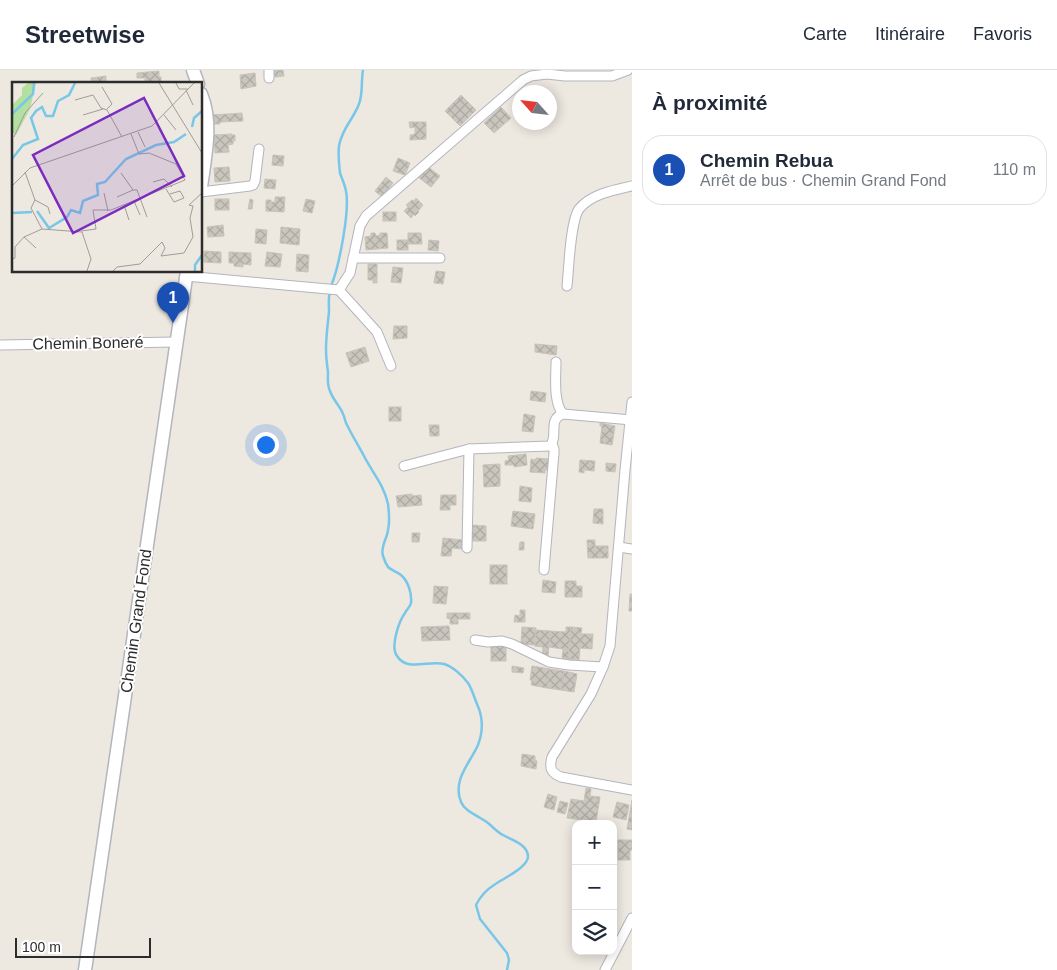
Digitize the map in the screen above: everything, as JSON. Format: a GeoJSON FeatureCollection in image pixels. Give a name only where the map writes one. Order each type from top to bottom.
{"type":"FeatureCollection","features":[{"type":"Feature","properties":{"kind":"street"},"geometry":{"type":"LineString","coordinates":[[193,70],[197,82]]}},
{"type":"Feature","properties":{"kind":"street"},"geometry":{"type":"LineString","coordinates":[[337,290],[350,273],[360,226],[366,216],[523,80],[531,76],[547,74],[612,76],[628,70]]}},
{"type":"Feature","properties":{"kind":"street"},"geometry":{"type":"LineString","coordinates":[[202,97],[207,117],[202,178]]}},
{"type":"Feature","properties":{"kind":"street"},"geometry":{"type":"LineString","coordinates":[[202,192],[253,185],[259,149]]}},
{"type":"Feature","properties":{"kind":"street"},"geometry":{"type":"LineString","coordinates":[[567,286],[574,223],[579,210],[589,200],[612,190],[632,186]]}},
{"type":"Feature","properties":{"kind":"street"},"geometry":{"type":"LineString","coordinates":[[353,258],[440,258]]}},
{"type":"Feature","properties":{"kind":"street"},"geometry":{"type":"LineString","coordinates":[[187,274],[337,290],[377,332],[391,366]]}},
{"type":"Feature","properties":{"kind":"street","name":"Chemin Grand Fond"},"geometry":{"type":"LineString","coordinates":[[85,970],[187,274]]}},
{"type":"Feature","properties":{"kind":"street","name":"Chemin Boneré"},"geometry":{"type":"LineString","coordinates":[[0,345],[176,342]]}},
{"type":"Feature","properties":{"kind":"street"},"geometry":{"type":"LineString","coordinates":[[556,362],[558,409],[563,414]]}},
{"type":"Feature","properties":{"kind":"street"},"geometry":{"type":"LineString","coordinates":[[632,402],[628,470],[610,646],[591,694],[552,757],[550,765],[554,773],[562,777],[632,790]]}},
{"type":"Feature","properties":{"kind":"street"},"geometry":{"type":"LineString","coordinates":[[544,570],[554,453],[552,444],[554,421],[557,416],[563,414],[631,420]]}},
{"type":"Feature","properties":{"kind":"street"},"geometry":{"type":"LineString","coordinates":[[404,466],[469,449],[546,446],[552,444]]}},
{"type":"Feature","properties":{"kind":"street"},"geometry":{"type":"LineString","coordinates":[[467,548],[469,449]]}},
{"type":"Feature","properties":{"kind":"street"},"geometry":{"type":"LineString","coordinates":[[619,547],[632,549]]}},
{"type":"Feature","properties":{"kind":"street"},"geometry":{"type":"LineString","coordinates":[[475,640],[488,642],[502,641],[549,662],[603,667]]}},
{"type":"Feature","properties":{"kind":"street"},"geometry":{"type":"LineString","coordinates":[[605,970],[632,918]]}},
{"type":"Feature","properties":{"kind":"building"},"geometry":{"type":"Polygon","coordinates":[[[274,70],[283,70],[284,76],[275,77],[274,70]]]}},
{"type":"Feature","properties":{"kind":"building"},"geometry":{"type":"Polygon","coordinates":[[[159,71],[161,82],[145,82],[145,78],[137,78],[137,73],[159,71]]]}},
{"type":"Feature","properties":{"kind":"building"},"geometry":{"type":"Polygon","coordinates":[[[255,73],[256,86],[241,89],[240,75],[255,73]]]}},
{"type":"Feature","properties":{"kind":"building"},"geometry":{"type":"Polygon","coordinates":[[[106,76],[106,82],[92,82],[91,78],[106,76]]]}},
{"type":"Feature","properties":{"kind":"building"},"geometry":{"type":"Polygon","coordinates":[[[461,95],[476,110],[460,126],[445,111],[461,95]]]}},
{"type":"Feature","properties":{"kind":"building"},"geometry":{"type":"Polygon","coordinates":[[[501,107],[511,118],[494,133],[484,123],[501,107]]]}},
{"type":"Feature","properties":{"kind":"building"},"geometry":{"type":"Polygon","coordinates":[[[242,113],[243,121],[213,124],[212,115],[242,113]]]}},
{"type":"Feature","properties":{"kind":"building"},"geometry":{"type":"Polygon","coordinates":[[[409,122],[426,122],[426,139],[410,140],[410,135],[415,134],[415,127],[410,128],[409,122]]]}},
{"type":"Feature","properties":{"kind":"building"},"geometry":{"type":"Polygon","coordinates":[[[214,135],[235,135],[235,141],[233,141],[233,144],[228,145],[229,152],[215,153],[214,135]]]}},
{"type":"Feature","properties":{"kind":"building"},"geometry":{"type":"Polygon","coordinates":[[[273,155],[284,156],[283,166],[272,165],[273,155]]]}},
{"type":"Feature","properties":{"kind":"building"},"geometry":{"type":"Polygon","coordinates":[[[398,158],[410,163],[405,175],[393,171],[398,158]]]}},
{"type":"Feature","properties":{"kind":"building"},"geometry":{"type":"Polygon","coordinates":[[[427,166],[440,176],[431,187],[418,177],[427,166]]]}},
{"type":"Feature","properties":{"kind":"building"},"geometry":{"type":"Polygon","coordinates":[[[229,167],[230,181],[215,182],[214,168],[229,167]]]}},
{"type":"Feature","properties":{"kind":"building"},"geometry":{"type":"Polygon","coordinates":[[[386,177],[393,183],[382,197],[375,191],[386,177]]]}},
{"type":"Feature","properties":{"kind":"building"},"geometry":{"type":"Polygon","coordinates":[[[265,179],[276,180],[275,189],[264,188],[265,179]]]}},
{"type":"Feature","properties":{"kind":"building"},"geometry":{"type":"Polygon","coordinates":[[[275,197],[285,197],[284,212],[266,211],[266,200],[275,202],[275,197]]]}},
{"type":"Feature","properties":{"kind":"building"},"geometry":{"type":"Polygon","coordinates":[[[416,198],[423,205],[419,212],[411,218],[404,211],[408,207],[406,205],[416,198]]]}},
{"type":"Feature","properties":{"kind":"building"},"geometry":{"type":"Polygon","coordinates":[[[215,199],[229,199],[229,210],[215,210],[215,199]]]}},
{"type":"Feature","properties":{"kind":"building"},"geometry":{"type":"Polygon","coordinates":[[[250,199],[253,200],[252,209],[248,209],[250,199]]]}},
{"type":"Feature","properties":{"kind":"building"},"geometry":{"type":"Polygon","coordinates":[[[306,199],[315,201],[312,213],[303,211],[306,199]]]}},
{"type":"Feature","properties":{"kind":"building"},"geometry":{"type":"Polygon","coordinates":[[[383,212],[396,212],[396,221],[383,221],[383,212]]]}},
{"type":"Feature","properties":{"kind":"building"},"geometry":{"type":"Polygon","coordinates":[[[223,225],[224,236],[208,237],[207,227],[223,225]]]}},
{"type":"Feature","properties":{"kind":"building"},"geometry":{"type":"Polygon","coordinates":[[[281,227],[300,229],[299,245],[280,243],[281,227]]]}},
{"type":"Feature","properties":{"kind":"building"},"geometry":{"type":"Polygon","coordinates":[[[256,229],[267,230],[266,244],[255,243],[256,229]]]}},
{"type":"Feature","properties":{"kind":"building"},"geometry":{"type":"Polygon","coordinates":[[[371,233],[375,233],[376,236],[380,235],[380,233],[387,233],[388,248],[366,250],[365,237],[371,236],[371,233]]]}},
{"type":"Feature","properties":{"kind":"building"},"geometry":{"type":"Polygon","coordinates":[[[408,233],[421,233],[422,244],[408,244],[408,233]]]}},
{"type":"Feature","properties":{"kind":"building"},"geometry":{"type":"Polygon","coordinates":[[[397,240],[408,240],[408,250],[397,250],[397,240]]]}},
{"type":"Feature","properties":{"kind":"building"},"geometry":{"type":"Polygon","coordinates":[[[429,240],[439,241],[438,251],[428,250],[429,240]]]}},
{"type":"Feature","properties":{"kind":"building"},"geometry":{"type":"Polygon","coordinates":[[[204,251],[221,252],[221,263],[204,262],[204,251]]]}},
{"type":"Feature","properties":{"kind":"building"},"geometry":{"type":"Polygon","coordinates":[[[229,252],[251,253],[251,265],[243,264],[243,267],[234,266],[234,263],[229,263],[229,252]]]}},
{"type":"Feature","properties":{"kind":"building"},"geometry":{"type":"Polygon","coordinates":[[[267,252],[282,254],[280,267],[265,266],[267,252]]]}},
{"type":"Feature","properties":{"kind":"building"},"geometry":{"type":"Polygon","coordinates":[[[297,254],[309,255],[308,272],[296,271],[297,254]]]}},
{"type":"Feature","properties":{"kind":"building"},"geometry":{"type":"Polygon","coordinates":[[[368,264],[377,264],[377,283],[373,283],[373,280],[368,280],[368,264]]]}},
{"type":"Feature","properties":{"kind":"building"},"geometry":{"type":"Polygon","coordinates":[[[393,267],[403,268],[401,283],[391,282],[393,267]]]}},
{"type":"Feature","properties":{"kind":"building"},"geometry":{"type":"Polygon","coordinates":[[[436,271],[445,272],[443,284],[434,283],[436,271]]]}},
{"type":"Feature","properties":{"kind":"building"},"geometry":{"type":"Polygon","coordinates":[[[394,326],[407,326],[407,338],[393,339],[394,326]]]}},
{"type":"Feature","properties":{"kind":"building"},"geometry":{"type":"Polygon","coordinates":[[[535,344],[557,346],[556,355],[535,352],[535,344]]]}},
{"type":"Feature","properties":{"kind":"building"},"geometry":{"type":"Polygon","coordinates":[[[365,347],[369,361],[351,367],[346,353],[365,347]]]}},
{"type":"Feature","properties":{"kind":"building"},"geometry":{"type":"Polygon","coordinates":[[[531,391],[546,393],[545,402],[530,400],[531,391]]]}},
{"type":"Feature","properties":{"kind":"building"},"geometry":{"type":"Polygon","coordinates":[[[389,407],[401,407],[401,421],[389,421],[389,407]]]}},
{"type":"Feature","properties":{"kind":"building"},"geometry":{"type":"Polygon","coordinates":[[[524,414],[535,416],[533,432],[522,431],[524,414]]]}},
{"type":"Feature","properties":{"kind":"building"},"geometry":{"type":"Polygon","coordinates":[[[600,423],[615,426],[612,445],[600,443],[602,426],[600,426],[600,423]]]}},
{"type":"Feature","properties":{"kind":"building"},"geometry":{"type":"Polygon","coordinates":[[[429,425],[439,425],[439,436],[430,436],[429,425]]]}},
{"type":"Feature","properties":{"kind":"building"},"geometry":{"type":"Polygon","coordinates":[[[526,454],[527,465],[514,467],[514,465],[505,465],[505,461],[509,460],[508,456],[526,454]]]}},
{"type":"Feature","properties":{"kind":"building"},"geometry":{"type":"Polygon","coordinates":[[[536,458],[549,459],[548,470],[545,470],[545,473],[530,472],[531,459],[536,460],[536,458]]]}},
{"type":"Feature","properties":{"kind":"building"},"geometry":{"type":"Polygon","coordinates":[[[580,460],[595,461],[594,471],[584,470],[584,473],[579,472],[580,460]]]}},
{"type":"Feature","properties":{"kind":"building"},"geometry":{"type":"Polygon","coordinates":[[[606,463],[616,464],[615,472],[606,471],[606,463]]]}},
{"type":"Feature","properties":{"kind":"building"},"geometry":{"type":"Polygon","coordinates":[[[500,464],[500,486],[484,487],[483,465],[500,464]]]}},
{"type":"Feature","properties":{"kind":"building"},"geometry":{"type":"Polygon","coordinates":[[[520,486],[532,488],[531,502],[519,501],[520,486]]]}},
{"type":"Feature","properties":{"kind":"building"},"geometry":{"type":"Polygon","coordinates":[[[412,494],[412,496],[421,495],[422,505],[398,507],[396,496],[412,494]]]}},
{"type":"Feature","properties":{"kind":"building"},"geometry":{"type":"Polygon","coordinates":[[[441,495],[456,495],[456,505],[450,505],[450,510],[440,510],[441,495]]]}},
{"type":"Feature","properties":{"kind":"building"},"geometry":{"type":"Polygon","coordinates":[[[594,509],[603,509],[603,524],[593,523],[594,509]]]}},
{"type":"Feature","properties":{"kind":"building"},"geometry":{"type":"Polygon","coordinates":[[[513,511],[535,514],[533,529],[511,526],[513,511]]]}},
{"type":"Feature","properties":{"kind":"building"},"geometry":{"type":"Polygon","coordinates":[[[472,525],[486,526],[486,541],[471,541],[472,525]]]}},
{"type":"Feature","properties":{"kind":"building"},"geometry":{"type":"Polygon","coordinates":[[[412,533],[420,533],[419,542],[412,542],[412,533]]]}},
{"type":"Feature","properties":{"kind":"building"},"geometry":{"type":"Polygon","coordinates":[[[443,538],[463,540],[463,549],[452,548],[451,556],[441,556],[443,538]]]}},
{"type":"Feature","properties":{"kind":"building"},"geometry":{"type":"Polygon","coordinates":[[[587,540],[595,540],[595,546],[608,546],[608,558],[588,558],[587,540]]]}},
{"type":"Feature","properties":{"kind":"building"},"geometry":{"type":"Polygon","coordinates":[[[520,542],[524,542],[524,550],[519,550],[520,542]]]}},
{"type":"Feature","properties":{"kind":"building"},"geometry":{"type":"Polygon","coordinates":[[[490,565],[507,565],[507,584],[490,584],[490,565]]]}},
{"type":"Feature","properties":{"kind":"building"},"geometry":{"type":"Polygon","coordinates":[[[543,580],[556,582],[555,593],[542,592],[543,580]]]}},
{"type":"Feature","properties":{"kind":"building"},"geometry":{"type":"Polygon","coordinates":[[[565,581],[576,581],[576,586],[582,586],[582,597],[565,597],[565,581]]]}},
{"type":"Feature","properties":{"kind":"building"},"geometry":{"type":"Polygon","coordinates":[[[434,586],[448,587],[446,604],[433,603],[434,586]]]}},
{"type":"Feature","properties":{"kind":"building"},"geometry":{"type":"Polygon","coordinates":[[[630,594],[632,594],[632,611],[629,611],[630,594]]]}},
{"type":"Feature","properties":{"kind":"building"},"geometry":{"type":"Polygon","coordinates":[[[520,610],[525,610],[525,622],[514,622],[515,615],[520,616],[520,610]]]}},
{"type":"Feature","properties":{"kind":"building"},"geometry":{"type":"Polygon","coordinates":[[[447,613],[470,613],[470,619],[458,619],[458,624],[450,624],[447,613]]]}},
{"type":"Feature","properties":{"kind":"building"},"geometry":{"type":"Polygon","coordinates":[[[449,626],[450,640],[422,641],[421,627],[449,626]]]}},
{"type":"Feature","properties":{"kind":"building"},"geometry":{"type":"Polygon","coordinates":[[[522,627],[536,628],[535,645],[521,644],[522,627]]]}},
{"type":"Feature","properties":{"kind":"building"},"geometry":{"type":"Polygon","coordinates":[[[566,627],[571,627],[568,659],[562,658],[563,649],[549,647],[550,631],[566,632],[566,627]]]}},
{"type":"Feature","properties":{"kind":"building"},"geometry":{"type":"Polygon","coordinates":[[[571,627],[582,628],[581,634],[593,634],[592,649],[580,648],[579,660],[568,659],[571,627]]]}},
{"type":"Feature","properties":{"kind":"building"},"geometry":{"type":"Polygon","coordinates":[[[536,630],[550,631],[548,657],[542,657],[543,647],[535,646],[536,630]]]}},
{"type":"Feature","properties":{"kind":"building"},"geometry":{"type":"Polygon","coordinates":[[[491,646],[506,646],[506,661],[491,661],[491,646]]]}},
{"type":"Feature","properties":{"kind":"building"},"geometry":{"type":"Polygon","coordinates":[[[512,666],[524,668],[523,673],[512,672],[512,666]]]}},
{"type":"Feature","properties":{"kind":"building"},"geometry":{"type":"Polygon","coordinates":[[[532,666],[550,669],[547,688],[531,685],[532,666]]]}},
{"type":"Feature","properties":{"kind":"building"},"geometry":{"type":"Polygon","coordinates":[[[550,669],[564,671],[561,690],[547,688],[550,669]]]}},
{"type":"Feature","properties":{"kind":"building"},"geometry":{"type":"Polygon","coordinates":[[[564,671],[577,674],[574,692],[561,690],[564,671]]]}},
{"type":"Feature","properties":{"kind":"building"},"geometry":{"type":"Polygon","coordinates":[[[522,754],[535,756],[537,761],[536,769],[521,766],[522,754]]]}},
{"type":"Feature","properties":{"kind":"building"},"geometry":{"type":"Polygon","coordinates":[[[586,788],[591,789],[590,796],[600,797],[596,820],[567,818],[571,799],[584,801],[586,788]]]}},
{"type":"Feature","properties":{"kind":"building"},"geometry":{"type":"Polygon","coordinates":[[[548,794],[557,797],[554,810],[544,807],[548,794]]]}},
{"type":"Feature","properties":{"kind":"building"},"geometry":{"type":"Polygon","coordinates":[[[632,800],[632,830],[627,829],[632,800]]]}},
{"type":"Feature","properties":{"kind":"building"},"geometry":{"type":"Polygon","coordinates":[[[560,801],[568,803],[565,814],[557,812],[560,801]]]}},
{"type":"Feature","properties":{"kind":"building"},"geometry":{"type":"Polygon","coordinates":[[[617,802],[629,805],[626,820],[613,817],[617,802]]]}},
{"type":"Feature","properties":{"kind":"building"},"geometry":{"type":"Polygon","coordinates":[[[618,840],[632,840],[630,860],[618,860],[618,840]]]}},
{"type":"Feature","properties":{"kind":"waterway"},"geometry":{"type":"LineString","coordinates":[[331,286],[340,253],[347,200],[340,173],[339,146],[340,140],[357,110],[363,70]]}},
{"type":"Feature","properties":{"kind":"waterway"},"geometry":{"type":"LineString","coordinates":[[330,292],[326,349],[328,386],[342,411],[349,429],[384,491],[388,504],[389,520],[382,549],[383,556],[388,567],[406,580],[411,595],[411,604],[396,634],[395,652],[401,661],[412,665],[438,663],[447,665],[468,683],[479,709],[481,735],[478,745],[460,779],[459,794],[461,802],[469,811],[501,834],[519,843],[527,852],[528,856],[524,864],[488,889],[476,905],[480,919],[507,953],[509,960],[507,970]]}},
{"type":"Feature","properties":{"kind":"place","name":"Chemin Rebua"},"geometry":{"type":"Point","coordinates":[173,323]}}]}
